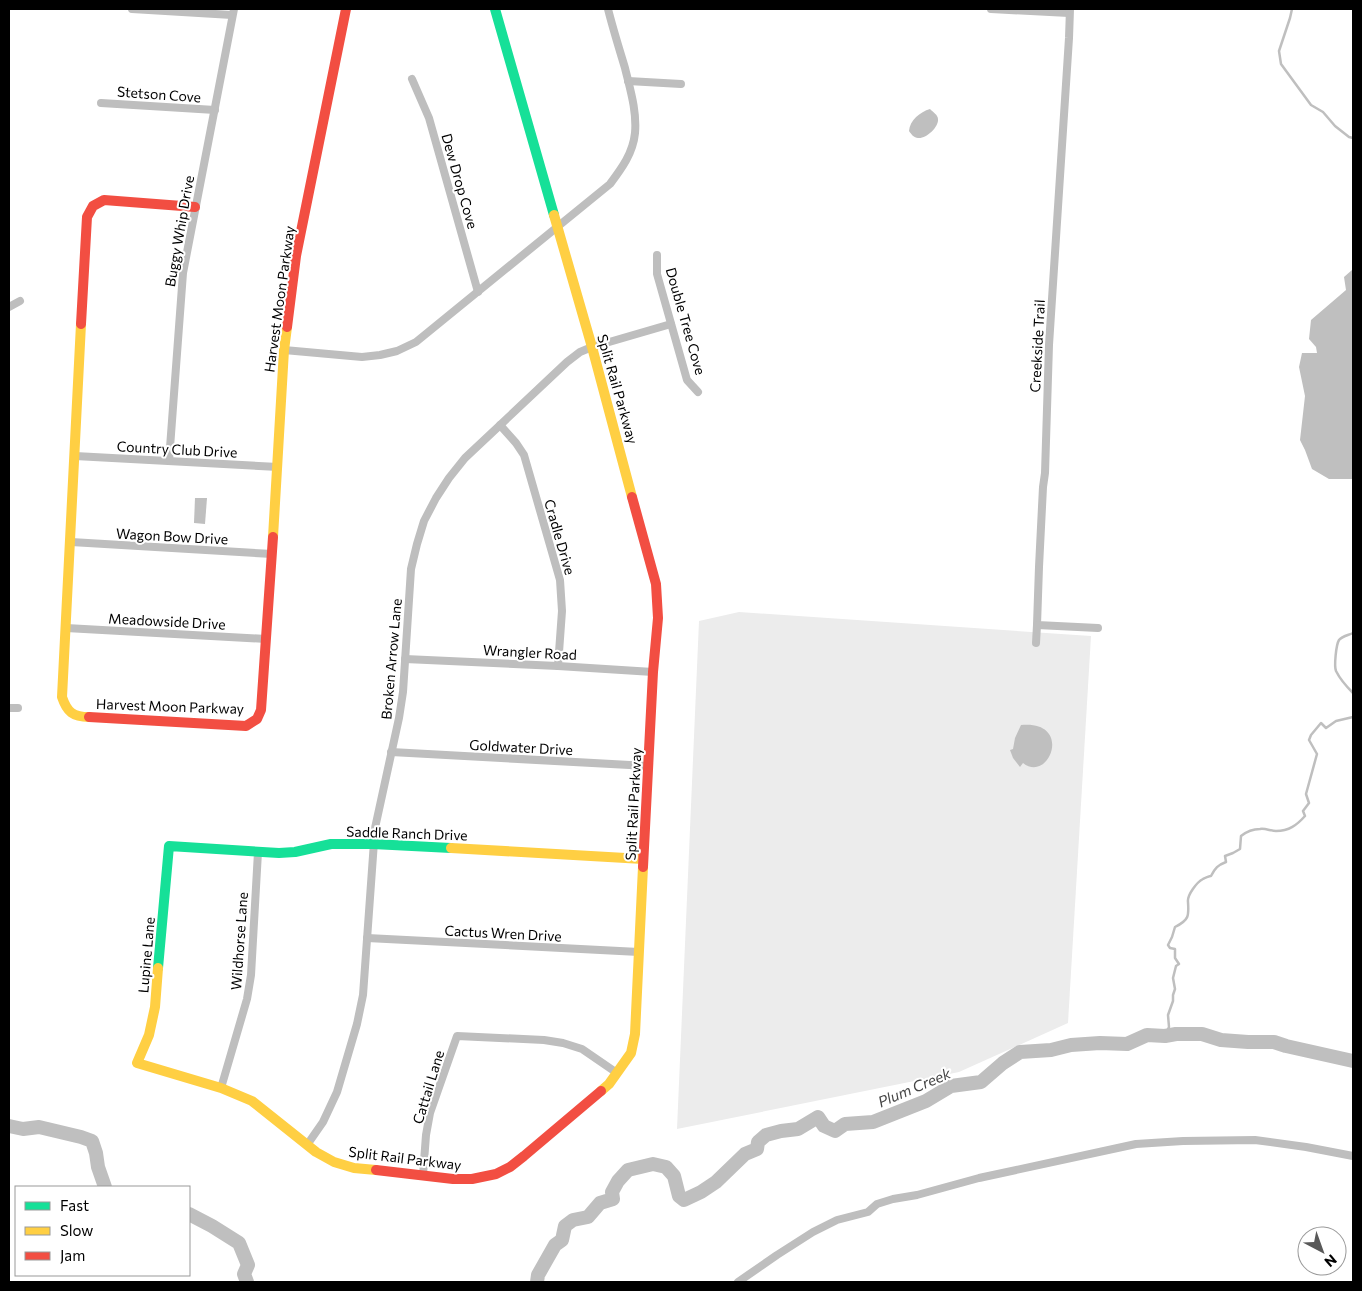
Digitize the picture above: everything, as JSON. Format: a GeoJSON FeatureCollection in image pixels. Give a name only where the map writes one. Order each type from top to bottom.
{"type":"FeatureCollection","features":[{"type":"Feature","properties":{"kind":"street"},"geometry":{"type":"LineString","coordinates":[[132,9],[233,12]]}},
{"type":"Feature","properties":{"kind":"street","name":"Harvest Moon Parkway"},"geometry":{"type":"LineString","coordinates":[[195,207],[104,200],[96,203],[89,209],[87,217],[62,698],[70,713],[80,717],[246,726],[257,719],[261,710],[284,350],[296,256],[346,9]]}},
{"type":"Feature","properties":{"kind":"street","name":"Split Rail Parkway"},"geometry":{"type":"LineString","coordinates":[[137,1063],[221,1088],[252,1101],[316,1152],[334,1162],[354,1168],[454,1179],[472,1179],[496,1174],[510,1167],[609,1084],[631,1053],[635,1034],[653,672],[658,618],[656,584],[592,347],[495,9]]}},
{"type":"Feature","properties":{"kind":"street"},"geometry":{"type":"LineString","coordinates":[[284,350],[362,357],[397,351],[416,342],[610,184],[624,166],[631,150],[635,134],[635,115],[628,81],[608,9]]}},
{"type":"Feature","properties":{"kind":"street"},"geometry":{"type":"LineString","coordinates":[[991,9],[1070,11]]}},
{"type":"Feature","properties":{"kind":"street","name":"Creekside Trail"},"geometry":{"type":"LineString","coordinates":[[1036,643],[1045,473],[1049,344],[1070,11]]}},
{"type":"Feature","properties":{"kind":"street","name":"Buggy Whip Drive"},"geometry":{"type":"LineString","coordinates":[[169,461],[181,289],[233,12]]}},
{"type":"Feature","properties":{"kind":"street","name":"Dew Drop Cove"},"geometry":{"type":"LineString","coordinates":[[412,79],[429,118],[478,292]]}},
{"type":"Feature","properties":{"kind":"street"},"geometry":{"type":"LineString","coordinates":[[628,81],[680,84]]}},
{"type":"Feature","properties":{"kind":"street","name":"Stetson Cove"},"geometry":{"type":"LineString","coordinates":[[101,103],[215,110]]}},
{"type":"Feature","properties":{"kind":"street","name":"Double Tree Cove"},"geometry":{"type":"LineString","coordinates":[[656,255],[657,274],[687,380],[698,392]]}},
{"type":"Feature","properties":{"kind":"street"},"geometry":{"type":"LineString","coordinates":[[9,307],[20,301]]}},
{"type":"Feature","properties":{"kind":"street","name":"Broken Arrow Lane"},"geometry":{"type":"LineString","coordinates":[[307,1145],[323,1122],[337,1092],[357,1024],[363,995],[374,828],[399,718],[403,692],[411,569],[424,521],[449,478],[465,458],[567,362],[580,352],[592,347],[671,324]]}},
{"type":"Feature","properties":{"kind":"street","name":"Cradle Drive"},"geometry":{"type":"LineString","coordinates":[[500,425],[524,455],[560,580],[562,610],[558,666]]}},
{"type":"Feature","properties":{"kind":"street","name":"Country Club Drive"},"geometry":{"type":"LineString","coordinates":[[75,456],[278,467]]}},
{"type":"Feature","properties":{"kind":"street","name":"Wagon Bow Drive"},"geometry":{"type":"LineString","coordinates":[[71,542],[272,554]]}},
{"type":"Feature","properties":{"kind":"street"},"geometry":{"type":"LineString","coordinates":[[1037,625],[1098,628]]}},
{"type":"Feature","properties":{"kind":"street","name":"Meadowside Drive"},"geometry":{"type":"LineString","coordinates":[[66,628],[266,639]]}},
{"type":"Feature","properties":{"kind":"street","name":"Wrangler Road"},"geometry":{"type":"LineString","coordinates":[[405,659],[653,672]]}},
{"type":"Feature","properties":{"kind":"street"},"geometry":{"type":"LineString","coordinates":[[9,708],[18,708]]}},
{"type":"Feature","properties":{"kind":"street","name":"Goldwater Drive"},"geometry":{"type":"LineString","coordinates":[[391,752],[648,766]]}},
{"type":"Feature","properties":{"kind":"street","name":"Saddle Ranch Drive"},"geometry":{"type":"LineString","coordinates":[[170,846],[287,852],[331,844],[373,844],[644,859]]}},
{"type":"Feature","properties":{"kind":"street","name":"Lupine Lane"},"geometry":{"type":"LineString","coordinates":[[137,1063],[149,1035],[155,1007],[170,846]]}},
{"type":"Feature","properties":{"kind":"street","name":"Wildhorse Lane"},"geometry":{"type":"LineString","coordinates":[[221,1088],[241,1024],[251,975],[258,852]]}},
{"type":"Feature","properties":{"kind":"street","name":"Cactus Wren Drive"},"geometry":{"type":"LineString","coordinates":[[367,938],[639,952]]}},
{"type":"Feature","properties":{"kind":"street","name":"Cattail Lane"},"geometry":{"type":"LineString","coordinates":[[423,1175],[426,1135],[430,1113],[457,1036],[544,1040],[562,1043],[582,1048],[617,1074]]}},
{"type":"Feature","properties":{"kind":"street"},"geometry":{"type":"LineString","coordinates":[[738,1282],[813,1232],[837,1220],[868,1212],[877,1204],[893,1198],[917,1195],[979,1178],[1136,1144],[1255,1140],[1353,1156]]}},
{"type":"Feature","properties":{"kind":"shaded area"},"geometry":{"type":"Polygon","coordinates":[[[930,109],[938,118],[938,122],[925,137],[915,137],[909,131],[911,123],[919,114],[930,109]]]}},
{"type":"Feature","properties":{"kind":"shaded area"},"geometry":{"type":"Polygon","coordinates":[[[1353,264],[1353,479],[1329,479],[1312,469],[1300,440],[1305,396],[1299,367],[1302,353],[1317,353],[1316,347],[1309,339],[1311,320],[1346,290],[1344,277],[1352,270],[1353,264]]]}},
{"type":"Feature","properties":{"kind":"shaded area"},"geometry":{"type":"Polygon","coordinates":[[[195,498],[207,498],[205,524],[194,523],[195,498]]]}},
{"type":"Feature","properties":{"kind":"shaded area"},"geometry":{"type":"Polygon","coordinates":[[[739,612],[1091,636],[1068,1023],[959,1072],[677,1129],[699,621],[739,612]]]}},
{"type":"Feature","properties":{"kind":"shaded area"},"geometry":{"type":"Polygon","coordinates":[[[1021,725],[1037,726],[1047,732],[1052,740],[1052,750],[1048,759],[1041,765],[1033,767],[1023,763],[1020,767],[1013,758],[1010,750],[1013,749],[1015,738],[1021,725]]]}},
{"type":"Feature","properties":{"kind":"waterway"},"geometry":{"type":"LineString","coordinates":[[1292,9],[1279,51],[1281,64],[1311,105],[1323,112],[1335,126],[1353,138]]}},
{"type":"Feature","properties":{"kind":"waterway"},"geometry":{"type":"LineString","coordinates":[[1353,633],[1339,640],[1335,665],[1336,671],[1353,693]]}},
{"type":"Feature","properties":{"kind":"waterway"},"geometry":{"type":"LineString","coordinates":[[1165,1036],[1169,1027],[1168,1015],[1175,989],[1173,978],[1176,966],[1179,964],[1175,958],[1175,949],[1170,948],[1168,945],[1175,927],[1186,920],[1188,899],[1191,892],[1201,881],[1211,876],[1217,867],[1226,862],[1225,856],[1240,849],[1241,836],[1257,829],[1276,831],[1289,829],[1305,816],[1303,811],[1309,803],[1306,794],[1317,754],[1309,740],[1311,735],[1321,723],[1326,728],[1336,721],[1353,717]]}},
{"type":"Feature","properties":{"kind":"waterway","name":"Plum Creek"},"geometry":{"type":"LineString","coordinates":[[537,1282],[538,1275],[555,1245],[562,1240],[565,1226],[573,1220],[588,1217],[600,1203],[613,1199],[612,1192],[618,1181],[628,1170],[653,1164],[666,1167],[674,1176],[679,1196],[684,1200],[716,1182],[745,1154],[757,1149],[758,1142],[766,1135],[798,1129],[818,1117],[824,1126],[835,1131],[845,1124],[873,1122],[926,1101],[951,1086],[981,1082],[1003,1063],[1020,1052],[1051,1050],[1071,1045],[1127,1044],[1147,1035],[1202,1034],[1221,1040],[1274,1042],[1353,1061]]}},
{"type":"Feature","properties":{"kind":"waterway","name":"Plum Creek"},"geometry":{"type":"LineString","coordinates":[[9,1126],[23,1129],[39,1127],[92,1141],[105,1186]]}},
{"type":"Feature","properties":{"kind":"waterway","name":"Plum Creek"},"geometry":{"type":"LineString","coordinates":[[190,1215],[239,1243],[248,1265],[244,1274],[247,1282]]}},
{"type":"Feature","properties":{"kind":"traffic: fast"},"geometry":{"type":"LineString","coordinates":[[495,9],[554,215]]}},
{"type":"Feature","properties":{"kind":"traffic: fast"},"geometry":{"type":"LineString","coordinates":[[158,968],[169,846],[279,853],[295,852],[331,844],[451,848]]}},
{"type":"Feature","properties":{"kind":"traffic: slow"},"geometry":{"type":"LineString","coordinates":[[554,215],[632,497]]}},
{"type":"Feature","properties":{"kind":"traffic: slow"},"geometry":{"type":"LineString","coordinates":[[81,324],[62,697],[71,713],[89,717]]}},
{"type":"Feature","properties":{"kind":"traffic: slow"},"geometry":{"type":"LineString","coordinates":[[273,537],[287,327]]}},
{"type":"Feature","properties":{"kind":"traffic: slow"},"geometry":{"type":"LineString","coordinates":[[451,848],[643,859]]}},
{"type":"Feature","properties":{"kind":"traffic: slow"},"geometry":{"type":"LineString","coordinates":[[601,1091],[609,1084],[631,1053],[635,1034],[643,867]]}},
{"type":"Feature","properties":{"kind":"traffic: slow"},"geometry":{"type":"LineString","coordinates":[[158,968],[155,1007],[149,1035],[137,1063],[221,1088],[252,1101],[316,1152],[334,1162],[354,1168],[376,1170]]}},
{"type":"Feature","properties":{"kind":"traffic: jam"},"geometry":{"type":"LineString","coordinates":[[287,327],[296,256],[346,9]]}},
{"type":"Feature","properties":{"kind":"traffic: jam"},"geometry":{"type":"LineString","coordinates":[[81,324],[87,217],[93,206],[104,200],[195,207]]}},
{"type":"Feature","properties":{"kind":"traffic: jam"},"geometry":{"type":"LineString","coordinates":[[632,497],[656,584],[658,618],[653,672],[643,867]]}},
{"type":"Feature","properties":{"kind":"traffic: jam"},"geometry":{"type":"LineString","coordinates":[[89,717],[246,726],[257,719],[261,710],[273,537]]}},
{"type":"Feature","properties":{"kind":"traffic: jam"},"geometry":{"type":"LineString","coordinates":[[376,1170],[453,1179],[472,1179],[496,1174],[510,1167],[524,1156],[601,1091]]}}]}
